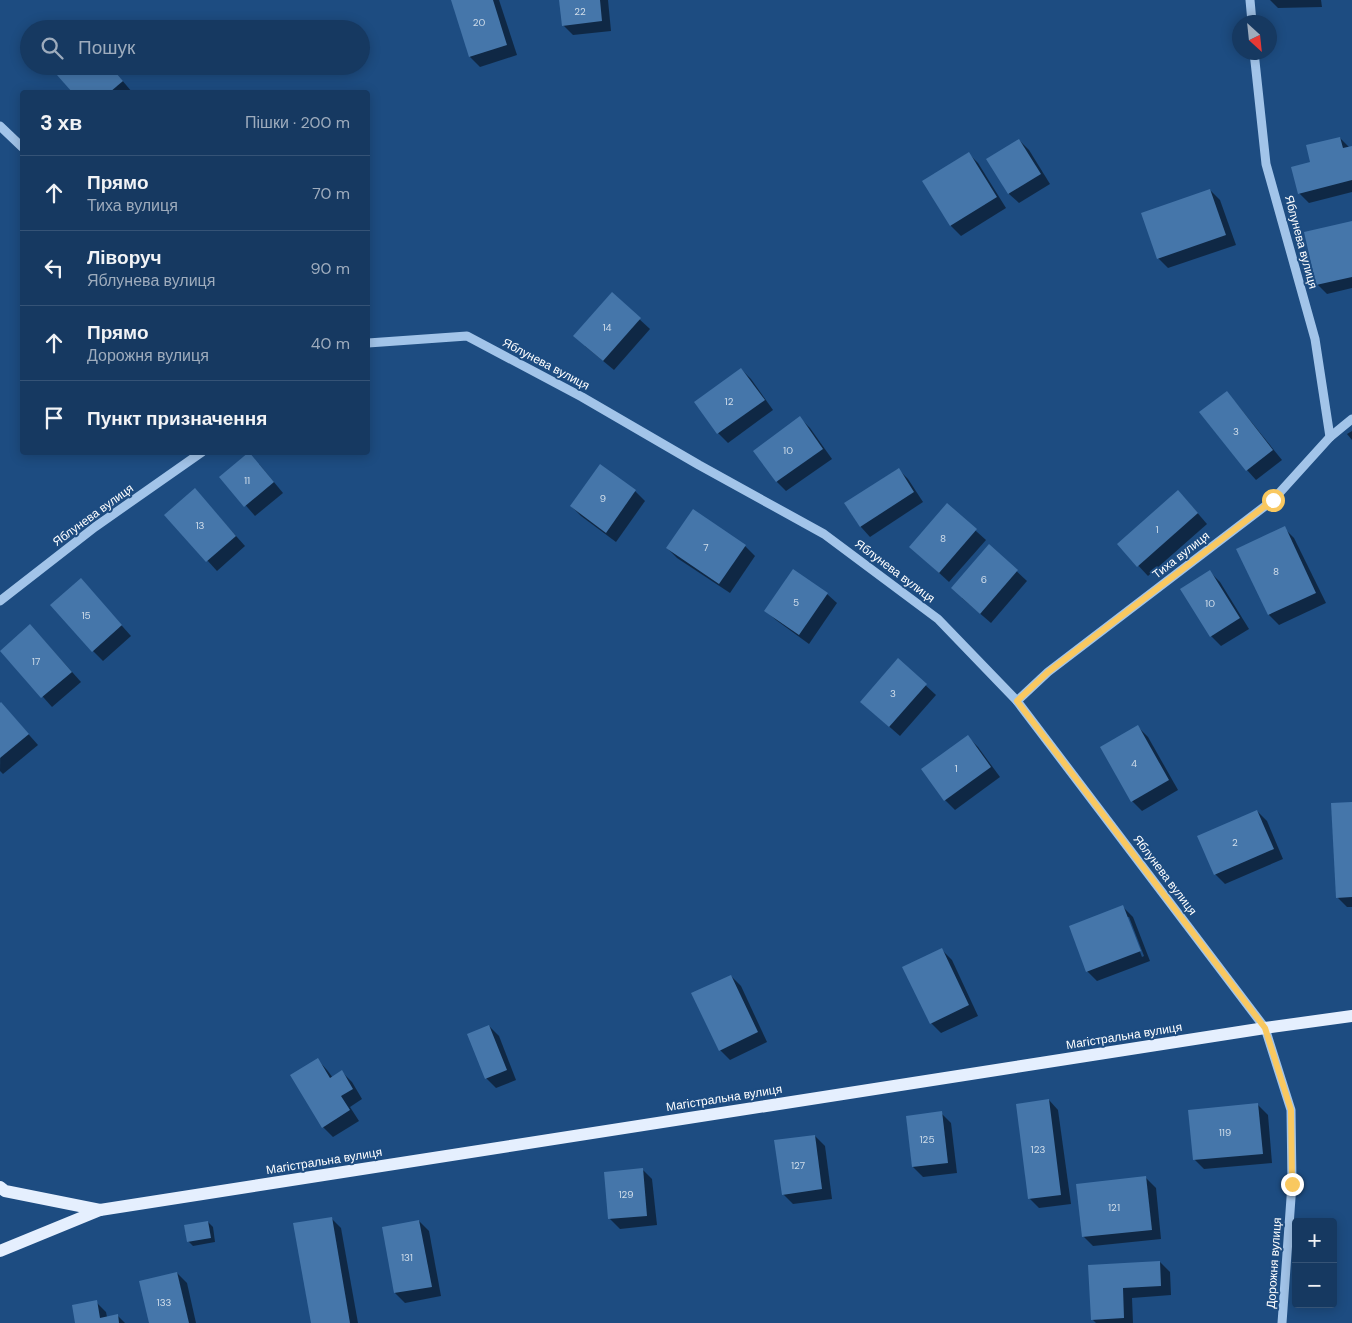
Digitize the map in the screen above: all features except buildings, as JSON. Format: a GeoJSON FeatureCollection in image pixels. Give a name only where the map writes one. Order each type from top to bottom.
{"type":"FeatureCollection","features":[{"type":"Feature","properties":{"kind":"main road","name":"Магістральна вулиця"},"geometry":{"type":"LineString","coordinates":[[100,1210],[1352,1016]]}},
{"type":"Feature","properties":{"kind":"main road"},"geometry":{"type":"LineString","coordinates":[[0,1187],[5,1191],[100,1210]]}},
{"type":"Feature","properties":{"kind":"main road"},"geometry":{"type":"LineString","coordinates":[[0,1251],[100,1210]]}},
{"type":"Feature","properties":{"kind":"street"},"geometry":{"type":"LineString","coordinates":[[1250,0],[1251,15]]}},
{"type":"Feature","properties":{"kind":"street","name":"Яблунева вулиця"},"geometry":{"type":"LineString","coordinates":[[1255,60],[1266,164],[1314,338],[1330,437]]}},
{"type":"Feature","properties":{"kind":"street"},"geometry":{"type":"LineString","coordinates":[[0,126],[20,146]]}},
{"type":"Feature","properties":{"kind":"street","name":"Яблунева вулиця"},"geometry":{"type":"LineString","coordinates":[[370,342],[467,336],[582,397],[699,466],[824,534],[938,619],[1017,701],[1265,1028]]}},
{"type":"Feature","properties":{"kind":"street","name":"Тиха вулиця"},"geometry":{"type":"LineString","coordinates":[[1017,701],[1048,672],[1273,500],[1330,437],[1352,419]]}},
{"type":"Feature","properties":{"kind":"street","name":"Яблунева вулиця"},"geometry":{"type":"LineString","coordinates":[[0,601],[95,527],[198,455]]}},
{"type":"Feature","properties":{"kind":"street","name":"Дорожня вулиця"},"geometry":{"type":"LineString","coordinates":[[1265,1028],[1291,1110],[1292,1184],[1282,1323]]}},
{"type":"Feature","properties":{"kind":"route"},"geometry":{"type":"LineString","coordinates":[[1273,500],[1048,672],[1017,701],[1265,1028],[1291,1110],[1292,1184]]}}]}
